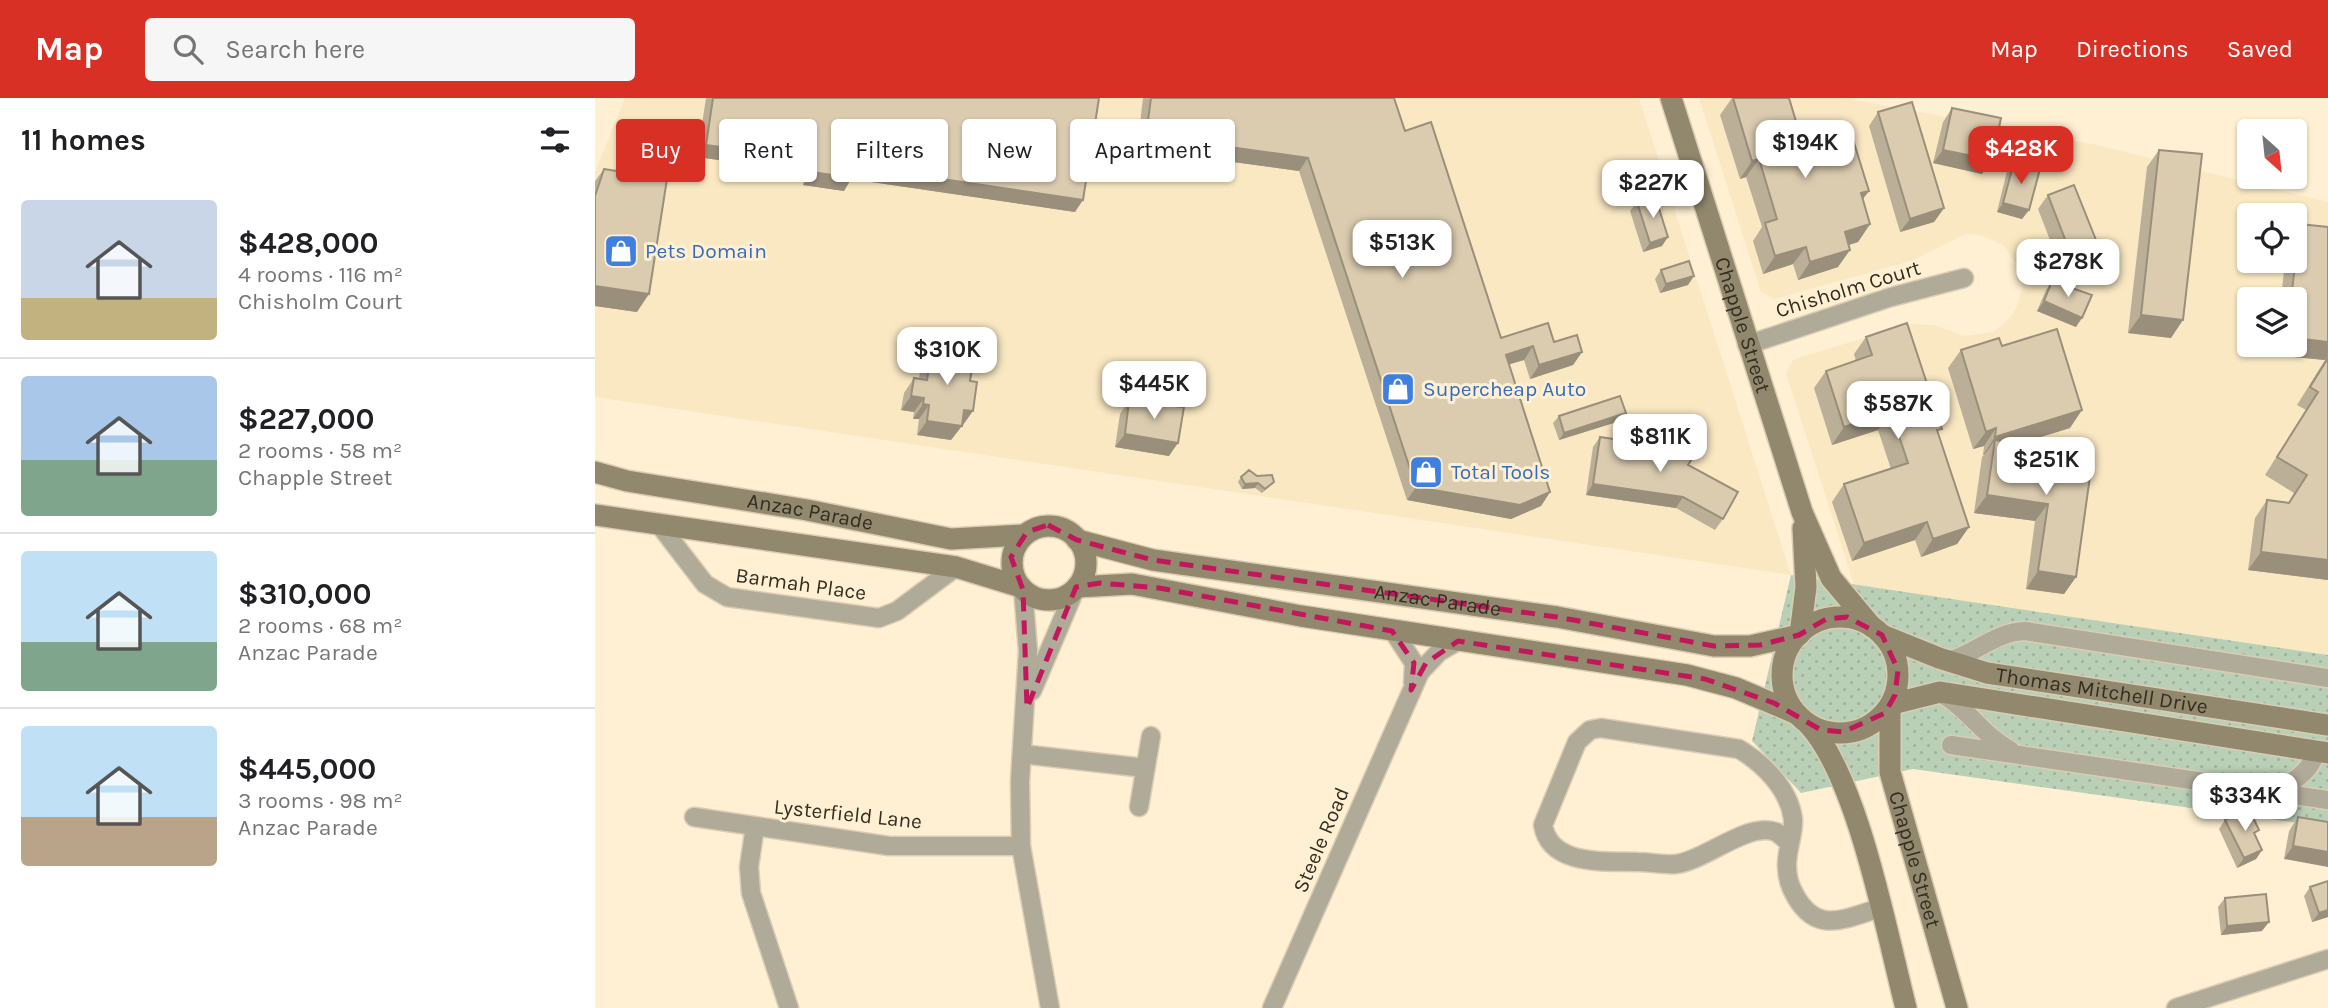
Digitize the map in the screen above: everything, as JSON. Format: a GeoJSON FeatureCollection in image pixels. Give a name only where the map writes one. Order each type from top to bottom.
{"type":"FeatureCollection","features":[{"type":"Feature","properties":{"kind":"main road","name":"Chapple Street"},"geometry":{"type":"LineString","coordinates":[[1671,98],[1802,512],[1831,578],[1877,631]]}},
{"type":"Feature","properties":{"kind":"main road","name":"Anzac Parade"},"geometry":{"type":"LineString","coordinates":[[595,471],[627,481],[807,510],[951,539],[1024,535]]}},
{"type":"Feature","properties":{"kind":"main road","name":"Chapple Street"},"geometry":{"type":"LineString","coordinates":[[1800,635],[1806,587],[1802,512]]}},
{"type":"Feature","properties":{"kind":"main road","name":"Anzac Parade"},"geometry":{"type":"LineString","coordinates":[[595,515],[956,567],[1022,588]]}},
{"type":"Feature","properties":{"kind":"main road"},"geometry":{"type":"LineString","coordinates":[[1053,526],[1066,530],[1077,540],[1085,554],[1086,564],[1076,588],[1065,597],[1048,600],[1037,598],[1022,588],[1011,561],[1015,546],[1024,535],[1037,528],[1053,526]]}},
{"type":"Feature","properties":{"kind":"main road","name":"Anzac Parade"},"geometry":{"type":"LineString","coordinates":[[1077,540],[1153,560],[1596,623],[1714,646],[1750,646],[1800,635]]}},
{"type":"Feature","properties":{"kind":"main road","name":"Anzac Parade"},"geometry":{"type":"LineString","coordinates":[[1076,588],[1132,584],[1392,631],[1687,675],[1736,688],[1800,717]]}},
{"type":"Feature","properties":{"kind":"main road"},"geometry":{"type":"LineString","coordinates":[[1800,717],[1821,730],[1849,732],[1870,724],[1891,705],[1898,670],[1894,653],[1877,631],[1853,619],[1837,616],[1815,623],[1800,635],[1787,652],[1782,678],[1785,694],[1800,717],[1824,744],[1847,793],[1906,1008]]}},
{"type":"Feature","properties":{"kind":"main road","name":"Thomas Mitchell Drive"},"geometry":{"type":"LineString","coordinates":[[1877,631],[1948,661],[2006,677],[2318,724]]}},
{"type":"Feature","properties":{"kind":"main road","name":"Thomas Mitchell Drive"},"geometry":{"type":"LineString","coordinates":[[1891,705],[1936,692],[2322,752]]}},
{"type":"Feature","properties":{"kind":"main road","name":"Chapple Street"},"geometry":{"type":"LineString","coordinates":[[1891,705],[1890,772],[1958,1008]]}},
{"type":"Feature","properties":{"kind":"main road"},"geometry":{"type":"LineString","coordinates":[[2318,724],[2322,752]]}},
{"type":"Feature","properties":{"kind":"street","name":"Chisholm Court"},"geometry":{"type":"LineString","coordinates":[[1747,345],[1891,297],[1963,278]]}},
{"type":"Feature","properties":{"kind":"street","name":"Barmah Place"},"geometry":{"type":"LineString","coordinates":[[658,523],[705,584],[727,597],[879,618],[897,611],[956,567]]}},
{"type":"Feature","properties":{"kind":"street"},"geometry":{"type":"LineString","coordinates":[[1022,588],[1028,651],[1027,708],[1022,754],[1021,845],[1050,1008]]}},
{"type":"Feature","properties":{"kind":"street"},"geometry":{"type":"LineString","coordinates":[[1027,708],[1050,644],[1076,588]]}},
{"type":"Feature","properties":{"kind":"street","name":"Steele Road"},"geometry":{"type":"LineString","coordinates":[[1392,631],[1414,663],[1411,690]]}},
{"type":"Feature","properties":{"kind":"street"},"geometry":{"type":"LineString","coordinates":[[1948,661],[1970,655],[1998,636],[2025,631],[2328,678]]}},
{"type":"Feature","properties":{"kind":"street","name":"Steele Road"},"geometry":{"type":"LineString","coordinates":[[1272,1008],[1411,690],[1430,659],[1458,641]]}},
{"type":"Feature","properties":{"kind":"street"},"geometry":{"type":"LineString","coordinates":[[1936,692],[1953,701],[1992,739],[2016,754]]}},
{"type":"Feature","properties":{"kind":"street"},"geometry":{"type":"LineString","coordinates":[[1789,842],[1776,832],[1766,832],[1749,834],[1697,859],[1674,864],[1586,860],[1554,847],[1544,833],[1543,825],[1577,741],[1590,730],[1601,728],[1739,749],[1753,757],[1777,783],[1789,803],[1793,821],[1789,842],[1788,878],[1802,907],[1812,917],[1823,921],[1846,919],[1880,908]]}},
{"type":"Feature","properties":{"kind":"street"},"geometry":{"type":"LineString","coordinates":[[1139,807],[1151,736]]}},
{"type":"Feature","properties":{"kind":"street"},"geometry":{"type":"LineString","coordinates":[[1951,745],[2328,800]]}},
{"type":"Feature","properties":{"kind":"street"},"geometry":{"type":"LineString","coordinates":[[2276,793],[2306,771],[2322,752]]}},
{"type":"Feature","properties":{"kind":"street"},"geometry":{"type":"LineString","coordinates":[[1022,754],[1145,768]]}},
{"type":"Feature","properties":{"kind":"street","name":"Lysterfield Lane"},"geometry":{"type":"LineString","coordinates":[[694,817],[888,846],[1021,845]]}},
{"type":"Feature","properties":{"kind":"street","name":"Lysterfield Lane"},"geometry":{"type":"LineString","coordinates":[[755,827],[749,867],[751,893],[789,1008]]}},
{"type":"Feature","properties":{"kind":"street"},"geometry":{"type":"LineString","coordinates":[[2176,1008],[2328,958]]}},
{"type":"Feature","properties":{"kind":"highlighted area"},"geometry":{"type":"Polygon","coordinates":[[[1048,525],[1077,540],[1153,560],[1557,617],[1714,646],[1760,645],[1799,635],[1826,619],[1847,617],[1882,635],[1898,670],[1895,695],[1885,713],[1843,732],[1821,730],[1774,703],[1705,679],[1458,641],[1426,663],[1411,690],[1414,663],[1392,631],[1159,588],[1100,583],[1076,587],[1027,708],[1023,590],[1011,557],[1027,532],[1048,525]]]}},
{"type":"Feature","properties":{"kind":"shaded area"},"geometry":{"type":"Polygon","coordinates":[[[625,98],[1639,98],[1791,575],[595,397],[595,172],[616,120],[616,182],[705,182],[705,119],[616,119],[625,98]]]}},
{"type":"Feature","properties":{"kind":"shaded area"},"geometry":{"type":"Polygon","coordinates":[[[1699,98],[1845,98],[2097,145],[2237,180],[2237,189],[2275,189],[2328,202],[2328,655],[1854,585],[1786,373],[1794,359],[1911,324],[1935,325],[1964,336],[1993,332],[2011,317],[2016,308],[2022,289],[2018,266],[2003,245],[1980,235],[1965,234],[1911,261],[1774,299],[1761,292],[1699,98]]]}},
{"type":"Feature","properties":{"kind":"green space"},"geometry":{"type":"Polygon","coordinates":[[[1791,575],[2328,655],[2328,827],[1913,769],[1801,793],[1752,741],[1791,575]]]}},
{"type":"Feature","properties":{"kind":"building"},"geometry":{"type":"Polygon","coordinates":[[[713,98],[1099,98],[1096,119],[1070,119],[1070,182],[1086,182],[1083,200],[948,180],[948,119],[831,119],[831,175],[817,173],[817,119],[719,119],[719,147],[706,145],[713,98]]]}},
{"type":"Feature","properties":{"kind":"building"},"geometry":{"type":"Polygon","coordinates":[[[1151,98],[1394,98],[1405,131],[1431,122],[1501,338],[1548,323],[1554,342],[1577,335],[1582,352],[1539,365],[1533,346],[1506,355],[1550,492],[1520,505],[1416,487],[1308,158],[1235,148],[1235,119],[1148,119],[1151,98]]]}},
{"type":"Feature","properties":{"kind":"building"},"geometry":{"type":"Polygon","coordinates":[[[1733,98],[1789,98],[1803,145],[1850,130],[1869,191],[1861,193],[1870,224],[1845,232],[1850,250],[1810,262],[1806,247],[1775,256],[1765,223],[1777,219],[1759,159],[1752,161],[1733,98]]]}},
{"type":"Feature","properties":{"kind":"building"},"geometry":{"type":"Polygon","coordinates":[[[1912,102],[1944,208],[1910,219],[1878,112],[1912,102]]]}},
{"type":"Feature","properties":{"kind":"building"},"geometry":{"type":"Polygon","coordinates":[[[1952,108],[2001,118],[1992,160],[1943,150],[1952,108]]]}},
{"type":"Feature","properties":{"kind":"building"},"geometry":{"type":"Polygon","coordinates":[[[2159,150],[2202,154],[2183,320],[2141,315],[2159,150]]]}},
{"type":"Feature","properties":{"kind":"building"},"geometry":{"type":"Polygon","coordinates":[[[2014,162],[2040,169],[2029,210],[2003,203],[2014,162]]]}},
{"type":"Feature","properties":{"kind":"building","name":"Pets Domain"},"geometry":{"type":"Polygon","coordinates":[[[604,169],[616,171],[616,182],[667,182],[649,294],[595,286],[595,196],[604,169]]]}},
{"type":"Feature","properties":{"kind":"building"},"geometry":{"type":"Polygon","coordinates":[[[2074,185],[2100,250],[2073,260],[2048,195],[2074,185]]]}},
{"type":"Feature","properties":{"kind":"building"},"geometry":{"type":"Polygon","coordinates":[[[1655,196],[1668,237],[1650,243],[1637,202],[1655,196]]]}},
{"type":"Feature","properties":{"kind":"building"},"geometry":{"type":"Polygon","coordinates":[[[2307,225],[2328,227],[2328,342],[2307,340],[2307,287],[2292,287],[2294,273],[2307,273],[2307,225]]]}},
{"type":"Feature","properties":{"kind":"building"},"geometry":{"type":"Polygon","coordinates":[[[1689,261],[1694,276],[1666,284],[1661,270],[1689,261]]]}},
{"type":"Feature","properties":{"kind":"building"},"geometry":{"type":"Polygon","coordinates":[[[2052,281],[2092,295],[2082,318],[2044,301],[2052,281]]]}},
{"type":"Feature","properties":{"kind":"building"},"geometry":{"type":"Polygon","coordinates":[[[1907,323],[1942,429],[1937,430],[1969,527],[1933,539],[1927,522],[1864,543],[1844,484],[1908,463],[1891,412],[1844,427],[1826,371],[1872,355],[1866,337],[1907,323]]]}},
{"type":"Feature","properties":{"kind":"building"},"geometry":{"type":"Polygon","coordinates":[[[2057,329],[2082,410],[1995,437],[1996,428],[1986,432],[1961,350],[1999,338],[2002,346],[2057,329]]]}},
{"type":"Feature","properties":{"kind":"building"},"geometry":{"type":"Polygon","coordinates":[[[932,349],[974,355],[970,381],[977,382],[973,411],[964,410],[962,426],[927,421],[929,405],[923,404],[924,398],[911,396],[914,378],[927,380],[932,349]]]}},
{"type":"Feature","properties":{"kind":"building"},"geometry":{"type":"Polygon","coordinates":[[[2328,358],[2328,560],[2261,552],[2267,500],[2289,503],[2307,475],[2277,457],[2318,392],[2310,387],[2328,358]]]}},
{"type":"Feature","properties":{"kind":"building"},"geometry":{"type":"Polygon","coordinates":[[[1620,396],[1626,413],[1564,433],[1559,416],[1620,396]]]}},
{"type":"Feature","properties":{"kind":"building"},"geometry":{"type":"Polygon","coordinates":[[[1129,401],[1184,407],[1178,443],[1125,434],[1129,401]]]}},
{"type":"Feature","properties":{"kind":"building"},"geometry":{"type":"Polygon","coordinates":[[[1600,437],[1697,451],[1688,465],[1738,492],[1723,519],[1683,497],[1593,484],[1600,437]]]}},
{"type":"Feature","properties":{"kind":"building"},"geometry":{"type":"Polygon","coordinates":[[[1995,440],[2051,447],[2050,456],[2092,462],[2076,577],[2038,571],[2048,504],[1987,495],[1995,440]]]}},
{"type":"Feature","properties":{"kind":"building"},"geometry":{"type":"Polygon","coordinates":[[[1249,470],[1257,476],[1272,475],[1274,482],[1265,489],[1258,483],[1245,484],[1241,477],[1249,470]]]}},
{"type":"Feature","properties":{"kind":"building"},"geometry":{"type":"Polygon","coordinates":[[[2243,811],[2246,816],[2251,813],[2259,830],[2254,833],[2262,850],[2244,858],[2225,820],[2243,811]]]}},
{"type":"Feature","properties":{"kind":"building"},"geometry":{"type":"Polygon","coordinates":[[[2298,817],[2328,822],[2328,852],[2293,846],[2298,817]]]}},
{"type":"Feature","properties":{"kind":"building"},"geometry":{"type":"Polygon","coordinates":[[[2328,881],[2328,910],[2319,913],[2310,887],[2328,881]]]}},
{"type":"Feature","properties":{"kind":"building"},"geometry":{"type":"Polygon","coordinates":[[[2266,894],[2269,922],[2227,926],[2225,898],[2266,894]]]}},
{"type":"Feature","properties":{"kind":"place","name":"Pets Domain"},"geometry":{"type":"Point","coordinates":[621,251]}},
{"type":"Feature","properties":{"kind":"place","name":"Supercheap Auto"},"geometry":{"type":"Point","coordinates":[1398,389]}},
{"type":"Feature","properties":{"kind":"place","name":"Total Tools"},"geometry":{"type":"Point","coordinates":[1426,472]}}]}
